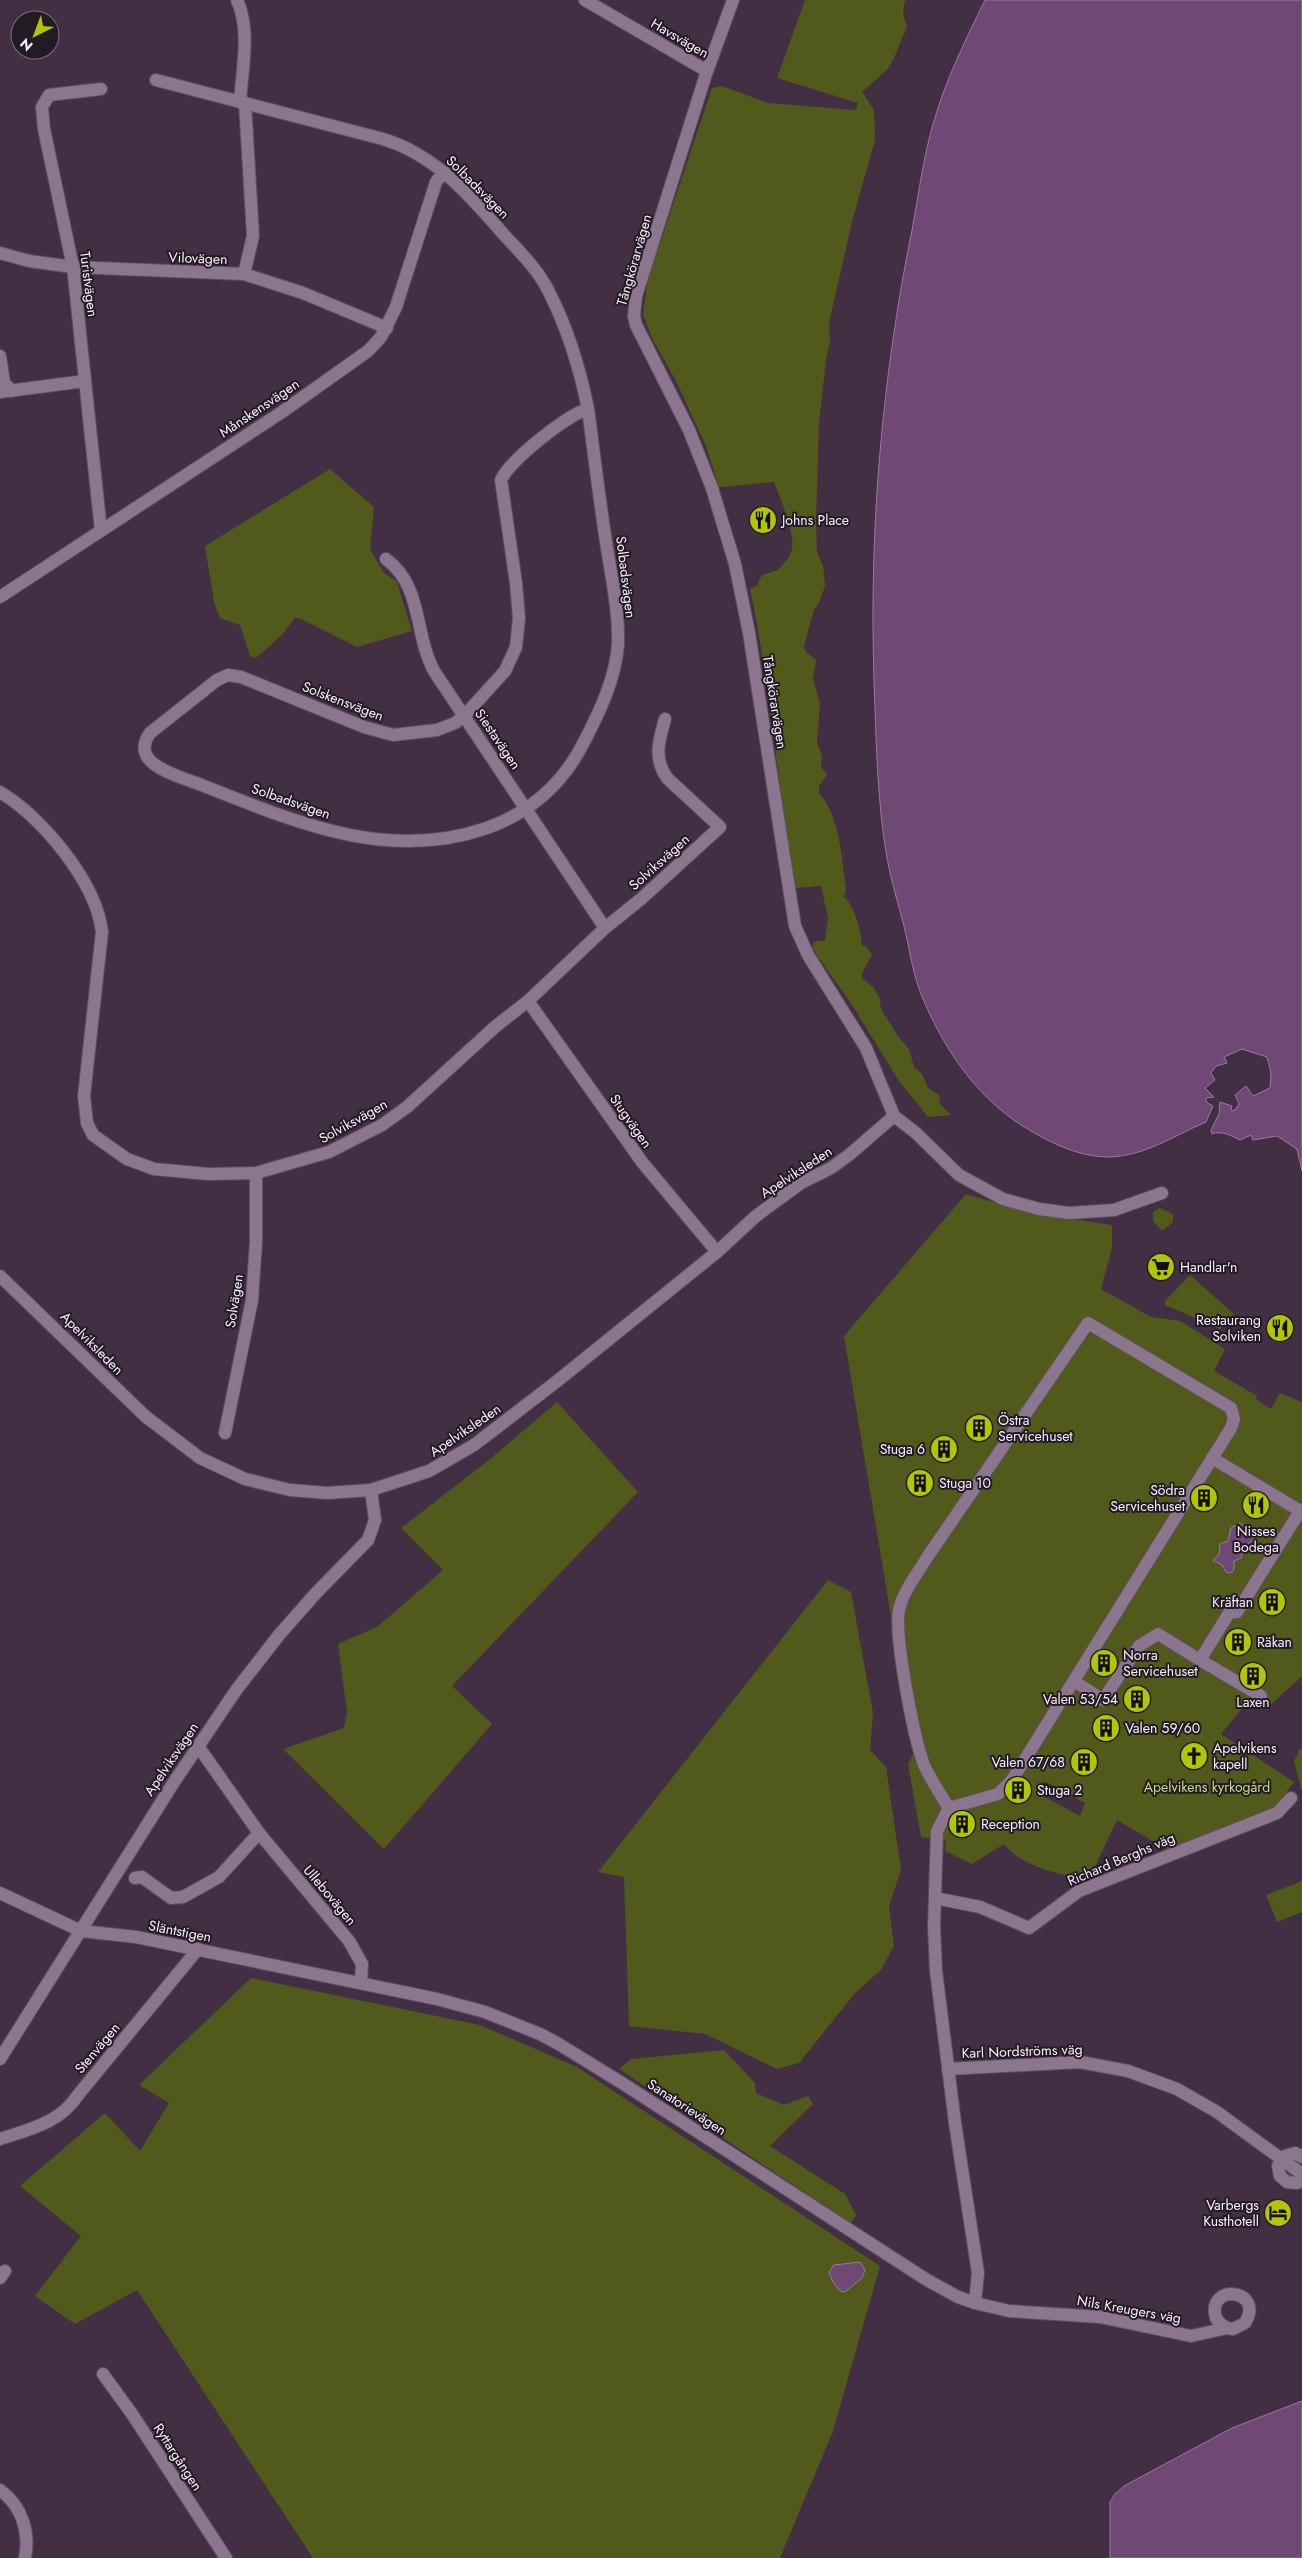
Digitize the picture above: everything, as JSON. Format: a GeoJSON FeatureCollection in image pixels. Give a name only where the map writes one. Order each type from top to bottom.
{"type":"FeatureCollection","features":[{"type":"Feature","properties":{"kind":"street"},"geometry":{"type":"LineString","coordinates":[[237,0],[243,15],[242,102],[253,236],[244,274]]}},
{"type":"Feature","properties":{"kind":"street","name":"Havsvägen"},"geometry":{"type":"LineString","coordinates":[[585,0],[707,71]]}},
{"type":"Feature","properties":{"kind":"street","name":"Tångkörarvägen"},"geometry":{"type":"LineString","coordinates":[[733,0],[707,71],[636,296],[634,316],[640,335],[674,399],[701,460],[735,564],[749,633],[795,926],[808,955],[866,1048],[894,1116],[916,1133],[959,1175],[988,1192],[1020,1204],[1070,1213],[1099,1213],[1126,1207],[1162,1193]]}},
{"type":"Feature","properties":{"kind":"street","name":"Solbadsvägen"},"geometry":{"type":"LineString","coordinates":[[145,751],[152,764],[160,769],[306,823],[368,839],[419,842],[451,839],[494,825],[528,809],[563,776],[577,756],[606,693],[618,645],[611,571],[588,409],[579,371],[548,289],[528,260],[469,195],[444,172],[421,155],[398,143],[156,80]]}},
{"type":"Feature","properties":{"kind":"street","name":"Turistvägen"},"geometry":{"type":"LineString","coordinates":[[100,90],[50,95],[42,107],[44,129],[73,268],[101,531]]}},
{"type":"Feature","properties":{"kind":"street","name":"Månskensvägen"},"geometry":{"type":"LineString","coordinates":[[1,593],[101,531],[357,359],[375,344],[387,328],[396,307],[436,182],[444,172]]}},
{"type":"Feature","properties":{"kind":"street","name":"Vilovägen"},"geometry":{"type":"LineString","coordinates":[[0,253],[29,261],[73,268],[244,274],[303,293],[387,328]]}},
{"type":"Feature","properties":{"kind":"street"},"geometry":{"type":"LineString","coordinates":[[0,356],[6,392],[85,381]]}},
{"type":"Feature","properties":{"kind":"street","name":"Solskensvägen"},"geometry":{"type":"LineString","coordinates":[[145,751],[146,739],[157,726],[228,675],[241,677],[364,727],[392,735],[437,730],[455,723],[464,716],[510,664],[518,632],[516,583],[501,480],[510,465],[560,424],[580,411],[588,409]]}},
{"type":"Feature","properties":{"kind":"street","name":"Siestavägen"},"geometry":{"type":"LineString","coordinates":[[386,559],[399,570],[417,608],[429,662],[605,928]]}},
{"type":"Feature","properties":{"kind":"street","name":"Solviksvägen"},"geometry":{"type":"LineString","coordinates":[[0,792],[27,813],[57,844],[84,885],[100,918],[102,932],[87,1047],[84,1096],[85,1114],[90,1130],[106,1145],[145,1166],[208,1174],[256,1173],[316,1158],[382,1125],[417,1098],[496,1026],[528,1001],[605,928],[641,899],[720,827],[667,778],[660,768],[656,752],[665,719]]}},
{"type":"Feature","properties":{"kind":"street","name":"Stugvägen"},"geometry":{"type":"LineString","coordinates":[[528,1001],[642,1162],[717,1252]]}},
{"type":"Feature","properties":{"kind":"street","name":"Apelviksleden"},"geometry":{"type":"LineString","coordinates":[[0,1276],[144,1416],[200,1458],[245,1479],[290,1490],[327,1493],[372,1490],[429,1471],[474,1445],[556,1382],[717,1252],[756,1216],[801,1183],[843,1159],[894,1116]]}},
{"type":"Feature","properties":{"kind":"street","name":"Solvägen"},"geometry":{"type":"LineString","coordinates":[[225,1433],[252,1300],[256,1242],[256,1173]]}},
{"type":"Feature","properties":{"kind":"street"},"geometry":{"type":"LineString","coordinates":[[949,1808],[924,1764],[911,1715],[898,1629],[899,1610],[904,1596],[928,1556],[1088,1323],[1230,1408],[1234,1419],[1212,1458],[1074,1681],[1008,1784],[998,1794],[949,1808],[937,1831],[935,1898],[936,1972],[948,2069],[978,2273],[975,2303]]}},
{"type":"Feature","properties":{"kind":"street"},"geometry":{"type":"LineString","coordinates":[[1200,1660],[1229,1613],[1237,1612],[1301,1511],[1212,1458]]}},
{"type":"Feature","properties":{"kind":"street","name":"Apelviksvägen"},"geometry":{"type":"LineString","coordinates":[[0,2060],[198,1746],[237,1688],[279,1635],[316,1593],[368,1540],[374,1520],[372,1490]]}},
{"type":"Feature","properties":{"kind":"street"},"geometry":{"type":"LineString","coordinates":[[1074,1681],[1103,1700],[1139,1646],[1158,1634],[1261,1696]]}},
{"type":"Feature","properties":{"kind":"street","name":"Ullebovägen"},"geometry":{"type":"LineString","coordinates":[[198,1746],[258,1833],[350,1941],[362,1964],[361,1983]]}},
{"type":"Feature","properties":{"kind":"street","name":"Richard Berghs väg"},"geometry":{"type":"LineString","coordinates":[[935,1898],[980,1907],[1029,1928],[1079,1890],[1277,1813],[1291,1798]]}},
{"type":"Feature","properties":{"kind":"street"},"geometry":{"type":"LineString","coordinates":[[135,1878],[142,1877],[171,1898],[183,1898],[219,1877],[258,1833]]}},
{"type":"Feature","properties":{"kind":"street","name":"Släntstigen"},"geometry":{"type":"LineString","coordinates":[[0,1893],[81,1931],[136,1937],[361,1983]]}},
{"type":"Feature","properties":{"kind":"street","name":"Stenvägen"},"geometry":{"type":"LineString","coordinates":[[0,2139],[59,2117],[69,2109],[78,2095],[198,1949]]}},
{"type":"Feature","properties":{"kind":"street","name":"Sanatorievägen"},"geometry":{"type":"LineString","coordinates":[[361,1983],[470,2008],[540,2034],[622,2083],[927,2280],[958,2297],[1009,2311],[1055,2312]]}},
{"type":"Feature","properties":{"kind":"street","name":"Karl Nordströms väg"},"geometry":{"type":"LineString","coordinates":[[948,2069],[1080,2062],[1128,2071],[1189,2096],[1248,2133],[1281,2160],[1302,2174]]}},
{"type":"Feature","properties":{"kind":"street"},"geometry":{"type":"LineString","coordinates":[[1302,2158],[1295,2153],[1281,2160],[1278,2166],[1280,2176],[1287,2182],[1297,2183],[1302,2178]]}},
{"type":"Feature","properties":{"kind":"street","name":"Nils Kreugers väg"},"geometry":{"type":"LineString","coordinates":[[1055,2312],[1100,2317],[1191,2336],[1227,2328]]}},
{"type":"Feature","properties":{"kind":"street","name":"Ryttargången"},"geometry":{"type":"LineString","coordinates":[[103,2374],[132,2414],[226,2558]]}},
{"type":"Feature","properties":{"kind":"street"},"geometry":{"type":"LineString","coordinates":[[0,2490],[12,2500],[23,2520],[27,2538],[25,2558]]}},
{"type":"Feature","properties":{"kind":"green space"},"geometry":{"type":"Polygon","coordinates":[[[805,0],[905,0],[903,14],[907,26],[894,58],[887,70],[862,92],[874,110],[875,140],[852,222],[829,323],[830,341],[819,423],[816,524],[817,552],[823,566],[825,586],[819,603],[814,610],[804,646],[805,651],[816,660],[813,679],[820,703],[817,742],[822,756],[821,767],[827,775],[819,786],[819,793],[831,813],[838,837],[846,887],[844,897],[854,912],[859,926],[862,945],[867,947],[872,955],[862,973],[862,978],[874,988],[880,999],[881,1009],[898,1036],[909,1049],[914,1067],[922,1074],[928,1088],[939,1095],[940,1104],[951,1115],[928,1117],[899,1081],[854,1008],[812,948],[814,942],[825,940],[828,918],[821,886],[794,888],[769,701],[750,589],[758,585],[762,575],[777,570],[784,564],[792,549],[789,525],[774,482],[719,487],[706,446],[676,381],[652,338],[643,314],[648,279],[712,88],[722,86],[768,103],[856,110],[858,103],[777,78],[805,0]]]}},
{"type":"Feature","properties":{"kind":"green space"},"geometry":{"type":"Polygon","coordinates":[[[330,469],[374,507],[370,549],[383,572],[397,582],[412,631],[357,647],[301,619],[295,618],[282,635],[256,658],[250,656],[240,625],[220,618],[214,602],[205,546],[330,469]]]}},
{"type":"Feature","properties":{"kind":"green space","name":"Apelvikens kyrkogård"},"geometry":{"type":"Polygon","coordinates":[[[966,1194],[1026,1212],[1112,1225],[1112,1248],[1101,1289],[1151,1317],[1180,1321],[1225,1349],[1214,1371],[1257,1396],[1256,1399],[1271,1409],[1280,1393],[1302,1402],[1302,1676],[1267,1708],[1245,1705],[1221,1734],[1294,1782],[1273,1810],[1168,1850],[1117,1820],[1089,1879],[1043,1869],[1020,1858],[1004,1844],[972,1864],[945,1851],[946,1841],[921,1837],[908,1764],[914,1753],[844,1336],[966,1194]],[[1044,1781],[1037,1793],[1080,1816],[1085,1803],[1044,1781]]]}},
{"type":"Feature","properties":{"kind":"green space"},"geometry":{"type":"Polygon","coordinates":[[[1160,1208],[1173,1214],[1173,1222],[1162,1231],[1153,1221],[1153,1212],[1160,1208]]]}},
{"type":"Feature","properties":{"kind":"green space"},"geometry":{"type":"Polygon","coordinates":[[[1190,1275],[1234,1314],[1220,1329],[1165,1305],[1165,1301],[1190,1275]]]}},
{"type":"Feature","properties":{"kind":"green space"},"geometry":{"type":"Polygon","coordinates":[[[557,1402],[638,1492],[452,1686],[492,1724],[384,1849],[283,1749],[344,1728],[347,1712],[338,1644],[377,1627],[443,1570],[401,1528],[489,1460],[557,1402]]]}},
{"type":"Feature","properties":{"kind":"green space"},"geometry":{"type":"Polygon","coordinates":[[[828,1580],[851,1592],[873,1713],[870,1750],[886,1767],[901,1870],[889,1906],[894,1946],[881,1970],[855,1993],[799,2063],[777,2069],[705,2034],[629,2026],[624,1877],[598,1872],[828,1580]]]}},
{"type":"Feature","properties":{"kind":"green space"},"geometry":{"type":"Polygon","coordinates":[[[1300,1749],[1302,1749],[1302,1792],[1294,1761],[1300,1749]]]}},
{"type":"Feature","properties":{"kind":"green space"},"geometry":{"type":"Polygon","coordinates":[[[1302,1881],[1302,1912],[1277,1922],[1266,1895],[1302,1881]]]}},
{"type":"Feature","properties":{"kind":"green space"},"geometry":{"type":"Polygon","coordinates":[[[251,1978],[480,2025],[577,2067],[880,2266],[833,2431],[780,2558],[313,2558],[137,2290],[75,2324],[35,2296],[81,2236],[20,2186],[105,2113],[140,2151],[169,2103],[139,2085],[251,1978]]]}},
{"type":"Feature","properties":{"kind":"green space"},"geometry":{"type":"Polygon","coordinates":[[[724,2050],[755,2083],[756,2093],[784,2105],[808,2096],[813,2104],[770,2146],[845,2194],[856,2215],[851,2223],[619,2069],[631,2059],[724,2050]]]}},
{"type":"Feature","properties":{"kind":"shaded area"},"geometry":{"type":"Polygon","coordinates":[[[985,0],[1302,0],[1302,1171],[1297,1149],[1277,1136],[1253,1140],[1251,1135],[1240,1140],[1223,1133],[1212,1134],[1211,1130],[1219,1114],[1220,1102],[1232,1106],[1231,1110],[1234,1111],[1239,1104],[1235,1095],[1246,1086],[1253,1096],[1270,1088],[1271,1073],[1267,1057],[1242,1049],[1224,1057],[1227,1063],[1216,1066],[1211,1073],[1215,1080],[1205,1088],[1214,1097],[1206,1098],[1206,1102],[1213,1106],[1206,1122],[1147,1149],[1122,1156],[1088,1155],[1049,1141],[1031,1131],[996,1106],[966,1074],[932,1019],[914,972],[887,858],[877,769],[873,622],[876,510],[880,453],[893,341],[927,148],[944,90],[985,0]]]}},
{"type":"Feature","properties":{"kind":"shaded area"},"geometry":{"type":"Polygon","coordinates":[[[1239,1523],[1252,1530],[1254,1539],[1244,1547],[1241,1558],[1234,1561],[1234,1570],[1230,1573],[1226,1572],[1221,1564],[1213,1561],[1219,1554],[1220,1544],[1228,1541],[1231,1528],[1239,1523]]]}},
{"type":"Feature","properties":{"kind":"shaded area"},"geometry":{"type":"Polygon","coordinates":[[[860,2262],[865,2270],[862,2278],[845,2292],[840,2291],[833,2282],[829,2272],[834,2265],[860,2262]]]}},
{"type":"Feature","properties":{"kind":"shaded area"},"geometry":{"type":"Polygon","coordinates":[[[1302,2401],[1302,2558],[1110,2558],[1110,2502],[1115,2494],[1124,2486],[1232,2428],[1302,2401]]]}},
{"type":"Feature","properties":{"kind":"place","name":"Johns Place"},"geometry":{"type":"Point","coordinates":[763,520]}},
{"type":"Feature","properties":{"kind":"place","name":"Handlar'n"},"geometry":{"type":"Point","coordinates":[1161,1267]}},
{"type":"Feature","properties":{"kind":"place","name":"Restaurang Solviken"},"geometry":{"type":"Point","coordinates":[1280,1328]}},
{"type":"Feature","properties":{"kind":"place","name":"Östra Servicehuset"},"geometry":{"type":"Point","coordinates":[979,1428]}},
{"type":"Feature","properties":{"kind":"place","name":"Stuga 6"},"geometry":{"type":"Point","coordinates":[944,1449]}},
{"type":"Feature","properties":{"kind":"place","name":"Stuga 10"},"geometry":{"type":"Point","coordinates":[920,1483]}},
{"type":"Feature","properties":{"kind":"place","name":"Södra Servicehuset"},"geometry":{"type":"Point","coordinates":[1204,1498]}},
{"type":"Feature","properties":{"kind":"place","name":"Nisses Bodega"},"geometry":{"type":"Point","coordinates":[1256,1505]}},
{"type":"Feature","properties":{"kind":"place","name":"Kräftan"},"geometry":{"type":"Point","coordinates":[1272,1602]}},
{"type":"Feature","properties":{"kind":"place","name":"Räkan"},"geometry":{"type":"Point","coordinates":[1238,1642]}},
{"type":"Feature","properties":{"kind":"place","name":"Norra Servicehuset"},"geometry":{"type":"Point","coordinates":[1104,1663]}},
{"type":"Feature","properties":{"kind":"place","name":"Laxen"},"geometry":{"type":"Point","coordinates":[1253,1676]}},
{"type":"Feature","properties":{"kind":"place","name":"Valen 53/54"},"geometry":{"type":"Point","coordinates":[1137,1699]}},
{"type":"Feature","properties":{"kind":"place","name":"Valen 59/60"},"geometry":{"type":"Point","coordinates":[1106,1728]}},
{"type":"Feature","properties":{"kind":"place","name":"Apelvikens kapell"},"geometry":{"type":"Point","coordinates":[1194,1756]}},
{"type":"Feature","properties":{"kind":"place","name":"Valen 67/68"},"geometry":{"type":"Point","coordinates":[1084,1762]}},
{"type":"Feature","properties":{"kind":"place","name":"Stuga 2"},"geometry":{"type":"Point","coordinates":[1018,1790]}},
{"type":"Feature","properties":{"kind":"place","name":"Reception"},"geometry":{"type":"Point","coordinates":[962,1824]}},
{"type":"Feature","properties":{"kind":"place","name":"Varbergs Kusthotell"},"geometry":{"type":"Point","coordinates":[1278,2213]}}]}
